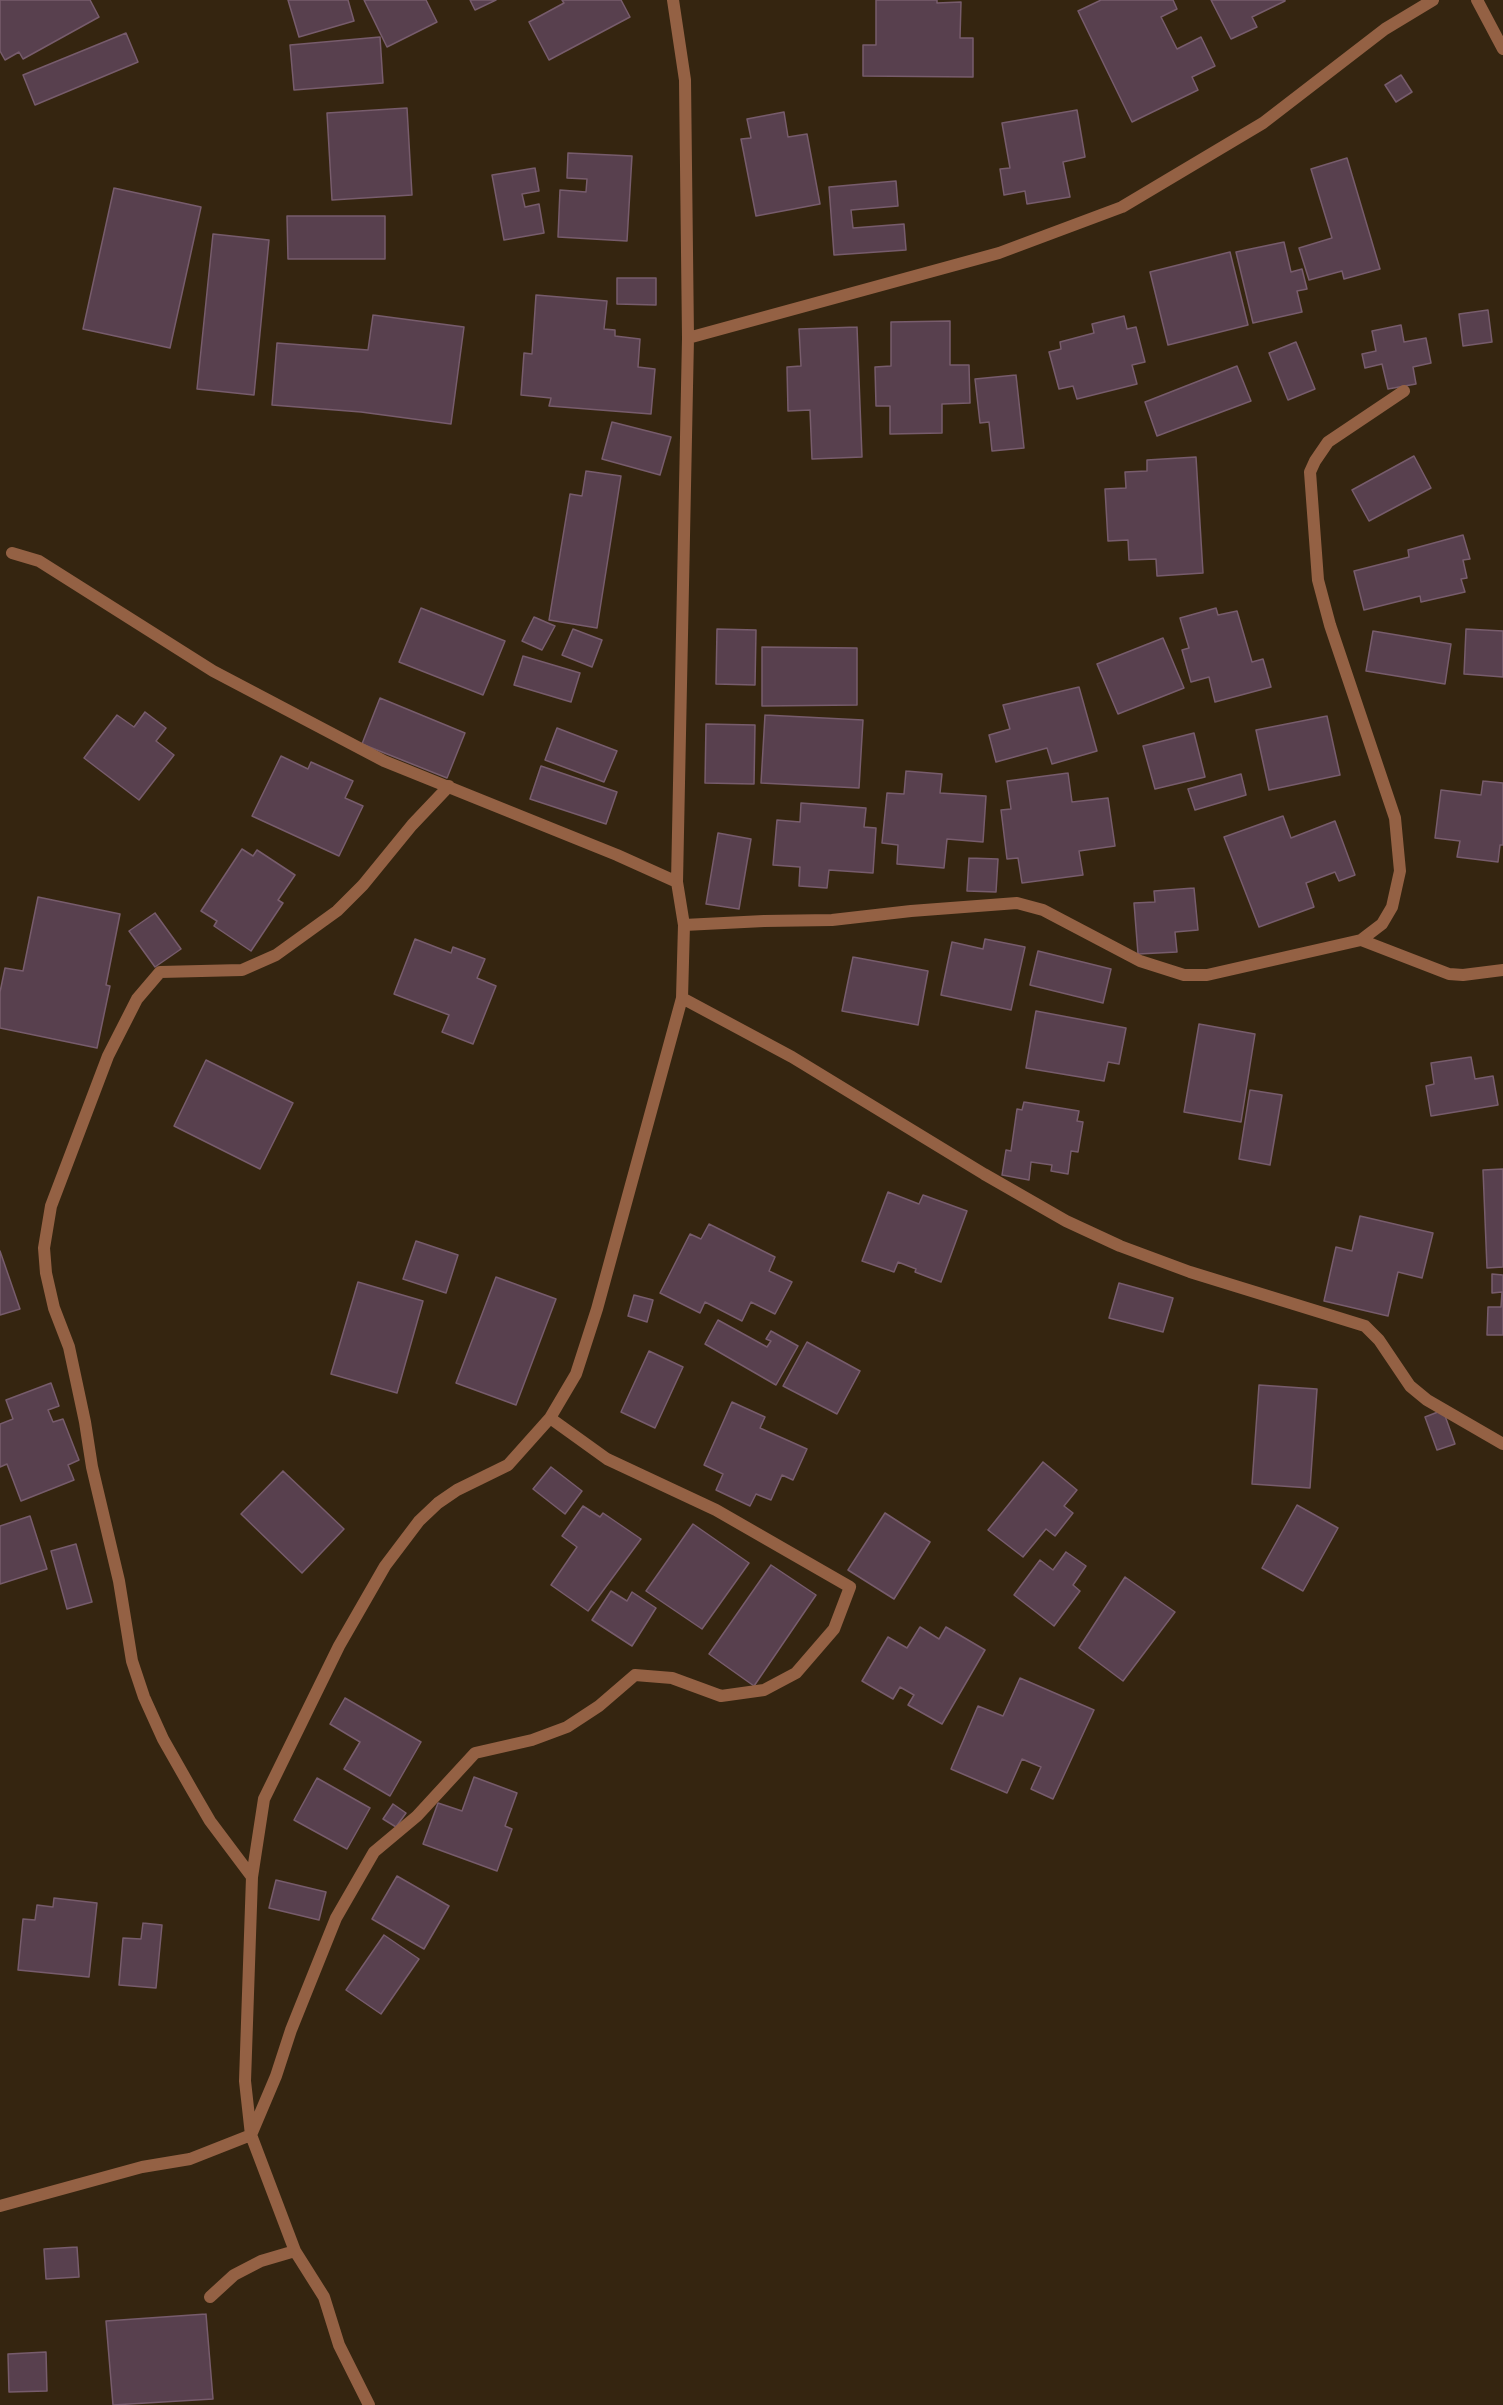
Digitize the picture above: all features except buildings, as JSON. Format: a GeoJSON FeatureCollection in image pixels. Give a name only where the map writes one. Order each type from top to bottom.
{"type":"FeatureCollection","features":[{"type":"Feature","properties":{"kind":"street"},"geometry":{"type":"LineString","coordinates":[[369,2405],[339,2345],[324,2297],[296,2251],[251,2135],[245,2081],[252,1877],[264,1798],[339,1646],[385,1566],[419,1521],[438,1503],[457,1490],[508,1465],[550,1418],[576,1374],[597,1310],[682,998],[684,926],[677,882],[688,338],[685,80],[673,0]]}},
{"type":"Feature","properties":{"kind":"street"},"geometry":{"type":"LineString","coordinates":[[688,338],[999,253],[1122,207],[1263,123],[1385,29],[1433,0]]}},
{"type":"Feature","properties":{"kind":"street"},"geometry":{"type":"LineString","coordinates":[[1477,0],[1503,49]]}},
{"type":"Feature","properties":{"kind":"street"},"geometry":{"type":"LineString","coordinates":[[684,926],[832,920],[1017,903],[1043,910],[1140,961],[1184,975],[1208,975],[1361,940],[1382,924],[1392,907],[1400,871],[1395,818],[1330,625],[1318,580],[1310,472],[1328,442],[1404,392]]}},
{"type":"Feature","properties":{"kind":"street"},"geometry":{"type":"LineString","coordinates":[[12,553],[39,561],[158,638],[256,696],[384,761],[617,855],[677,882]]}},
{"type":"Feature","properties":{"kind":"street"},"geometry":{"type":"LineString","coordinates":[[252,1877],[210,1821],[163,1738],[144,1697],[132,1661],[119,1581],[92,1467],[69,1347],[54,1308],[46,1273],[44,1248],[51,1206],[108,1056],[137,999],[160,972],[242,970],[276,955],[337,911],[363,885],[412,825],[449,786]]}},
{"type":"Feature","properties":{"kind":"street"},"geometry":{"type":"LineString","coordinates":[[1361,940],[1449,974],[1463,975],[1503,970]]}},
{"type":"Feature","properties":{"kind":"street"},"geometry":{"type":"LineString","coordinates":[[682,998],[792,1057],[1066,1221],[1120,1246],[1190,1272],[1365,1326],[1379,1340],[1410,1386],[1427,1400],[1503,1444]]}},
{"type":"Feature","properties":{"kind":"street"},"geometry":{"type":"LineString","coordinates":[[0,2206],[141,2167],[190,2160],[251,2135],[336,1918],[374,1852],[417,1816],[475,1753],[532,1740],[567,1727],[599,1706],[635,1675],[672,1678],[721,1696],[764,1690],[796,1673],[834,1629],[850,1587],[716,1510],[607,1460],[550,1418]]}},
{"type":"Feature","properties":{"kind":"street"},"geometry":{"type":"LineString","coordinates":[[210,2297],[234,2275],[261,2262],[296,2251]]}}]}
